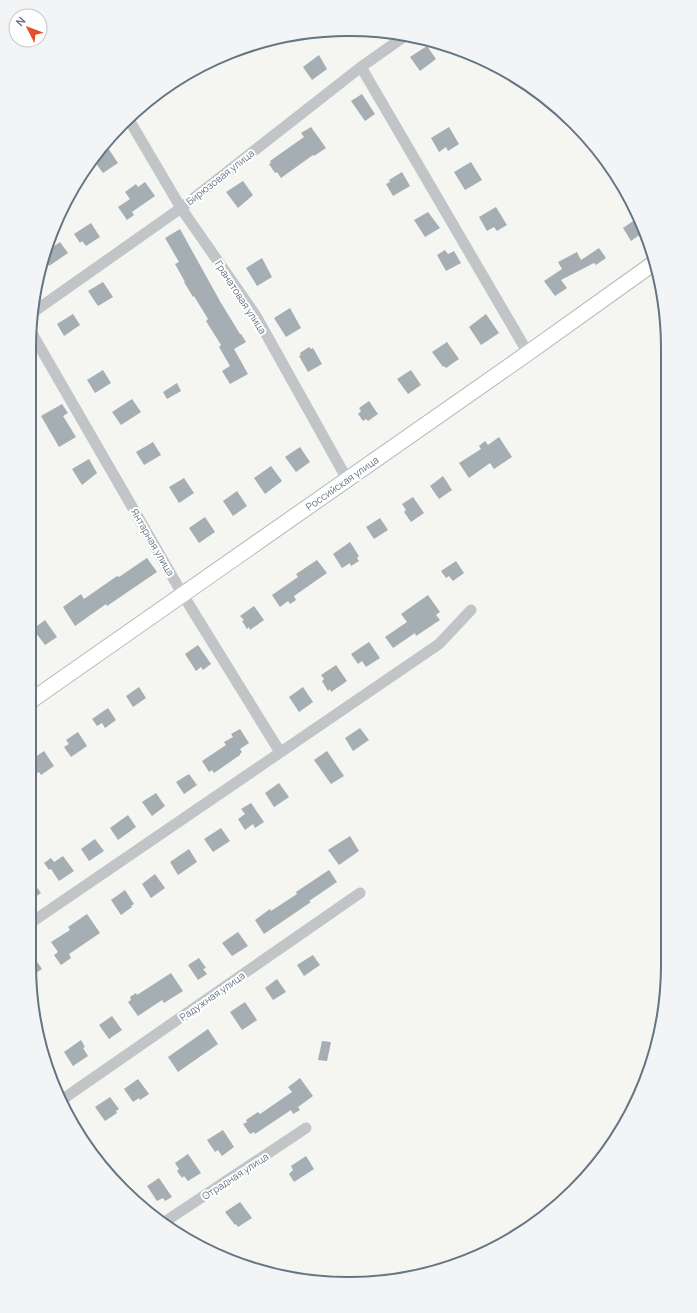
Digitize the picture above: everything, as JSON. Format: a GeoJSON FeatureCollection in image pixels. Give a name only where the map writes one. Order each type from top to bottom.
{"type":"FeatureCollection","features":[{"type":"Feature","properties":{"kind":"main road","name":"Российская улица"},"geometry":{"type":"LineString","coordinates":[[36,697],[649,266]]}},
{"type":"Feature","properties":{"kind":"street","name":"Бирюзовая улица"},"geometry":{"type":"LineString","coordinates":[[39,308],[181,208],[361,67],[399,40]]}},
{"type":"Feature","properties":{"kind":"street"},"geometry":{"type":"LineString","coordinates":[[361,67],[528,353]]}},
{"type":"Feature","properties":{"kind":"street","name":"Гранатовая улица"},"geometry":{"type":"LineString","coordinates":[[132,124],[181,208],[256,316],[347,479]]}},
{"type":"Feature","properties":{"kind":"street","name":"Янтарная улица"},"geometry":{"type":"LineString","coordinates":[[36,341],[183,595],[280,752]]}},
{"type":"Feature","properties":{"kind":"street"},"geometry":{"type":"LineString","coordinates":[[36,919],[439,644],[471,610]]}},
{"type":"Feature","properties":{"kind":"street","name":"Радужная улица"},"geometry":{"type":"LineString","coordinates":[[66,1097],[360,893]]}},
{"type":"Feature","properties":{"kind":"street","name":"Отрадная улица"},"geometry":{"type":"LineString","coordinates":[[168,1219],[306,1128]]}},
{"type":"Feature","properties":{"kind":"building"},"geometry":{"type":"Polygon","coordinates":[[[426,46],[436,59],[420,71],[410,57],[426,46]]]}},
{"type":"Feature","properties":{"kind":"building"},"geometry":{"type":"Polygon","coordinates":[[[319,55],[327,69],[312,80],[303,67],[319,55]]]}},
{"type":"Feature","properties":{"kind":"building"},"geometry":{"type":"Polygon","coordinates":[[[362,94],[375,114],[365,121],[351,101],[362,94]]]}},
{"type":"Feature","properties":{"kind":"building"},"geometry":{"type":"Polygon","coordinates":[[[311,127],[326,148],[314,156],[313,155],[281,178],[277,172],[275,173],[269,164],[271,163],[270,161],[304,137],[301,133],[311,127]]]}},
{"type":"Feature","properties":{"kind":"building"},"geometry":{"type":"Polygon","coordinates":[[[449,127],[459,144],[448,151],[446,147],[439,152],[431,138],[449,127]]]}},
{"type":"Feature","properties":{"kind":"building"},"geometry":{"type":"Polygon","coordinates":[[[109,149],[118,163],[103,173],[97,164],[109,149]]]}},
{"type":"Feature","properties":{"kind":"building"},"geometry":{"type":"Polygon","coordinates":[[[471,162],[482,180],[465,190],[454,172],[471,162]]]}},
{"type":"Feature","properties":{"kind":"building"},"geometry":{"type":"Polygon","coordinates":[[[402,172],[410,186],[393,196],[386,184],[390,182],[389,180],[402,172]]]}},
{"type":"Feature","properties":{"kind":"building"},"geometry":{"type":"Polygon","coordinates":[[[243,181],[253,195],[238,208],[226,192],[243,181]]]}},
{"type":"Feature","properties":{"kind":"building"},"geometry":{"type":"Polygon","coordinates":[[[145,182],[155,196],[132,212],[134,215],[127,220],[118,207],[130,199],[125,192],[136,184],[138,187],[145,182]]]}},
{"type":"Feature","properties":{"kind":"building"},"geometry":{"type":"Polygon","coordinates":[[[496,207],[507,225],[497,231],[494,227],[487,231],[479,217],[496,207]]]}},
{"type":"Feature","properties":{"kind":"building"},"geometry":{"type":"Polygon","coordinates":[[[428,212],[440,228],[425,237],[414,220],[428,212]]]}},
{"type":"Feature","properties":{"kind":"building"},"geometry":{"type":"Polygon","coordinates":[[[634,221],[639,235],[631,241],[623,228],[634,221]]]}},
{"type":"Feature","properties":{"kind":"building"},"geometry":{"type":"Polygon","coordinates":[[[91,223],[100,237],[86,246],[82,241],[80,243],[74,234],[91,223]]]}},
{"type":"Feature","properties":{"kind":"building"},"geometry":{"type":"Polygon","coordinates":[[[180,229],[221,303],[246,342],[234,349],[248,374],[230,384],[222,371],[230,366],[219,347],[221,345],[206,321],[208,319],[184,282],[175,264],[179,262],[165,238],[180,229]]]}},
{"type":"Feature","properties":{"kind":"building"},"geometry":{"type":"Polygon","coordinates":[[[60,242],[68,253],[49,266],[48,265],[54,247],[60,242]]]}},
{"type":"Feature","properties":{"kind":"building"},"geometry":{"type":"Polygon","coordinates":[[[599,248],[606,258],[596,265],[594,263],[561,280],[567,288],[555,296],[544,281],[562,269],[558,262],[577,252],[581,260],[599,248]]]}},
{"type":"Feature","properties":{"kind":"building"},"geometry":{"type":"Polygon","coordinates":[[[445,250],[448,254],[454,251],[461,263],[446,271],[437,255],[445,250]]]}},
{"type":"Feature","properties":{"kind":"building"},"geometry":{"type":"Polygon","coordinates":[[[262,258],[272,277],[257,286],[246,268],[262,258]]]}},
{"type":"Feature","properties":{"kind":"building"},"geometry":{"type":"Polygon","coordinates":[[[103,282],[113,297],[98,306],[88,291],[103,282]]]}},
{"type":"Feature","properties":{"kind":"building"},"geometry":{"type":"Polygon","coordinates":[[[290,308],[301,328],[286,337],[274,318],[290,308]]]}},
{"type":"Feature","properties":{"kind":"building"},"geometry":{"type":"Polygon","coordinates":[[[73,314],[80,325],[64,336],[57,324],[73,314]]]}},
{"type":"Feature","properties":{"kind":"building"},"geometry":{"type":"Polygon","coordinates":[[[486,314],[499,333],[481,345],[469,327],[486,314]]]}},
{"type":"Feature","properties":{"kind":"building"},"geometry":{"type":"Polygon","coordinates":[[[447,342],[459,359],[446,368],[444,366],[443,367],[432,352],[447,342]]]}},
{"type":"Feature","properties":{"kind":"building"},"geometry":{"type":"Polygon","coordinates":[[[309,347],[311,349],[313,348],[322,364],[308,372],[299,356],[301,355],[300,353],[309,347]]]}},
{"type":"Feature","properties":{"kind":"building"},"geometry":{"type":"Polygon","coordinates":[[[103,370],[111,383],[95,393],[87,380],[103,370]]]}},
{"type":"Feature","properties":{"kind":"building"},"geometry":{"type":"Polygon","coordinates":[[[411,370],[421,385],[408,394],[397,379],[411,370]]]}},
{"type":"Feature","properties":{"kind":"building"},"geometry":{"type":"Polygon","coordinates":[[[177,383],[181,391],[167,399],[163,392],[177,383]]]}},
{"type":"Feature","properties":{"kind":"building"},"geometry":{"type":"Polygon","coordinates":[[[132,399],[141,412],[121,425],[112,412],[132,399]]]}},
{"type":"Feature","properties":{"kind":"building"},"geometry":{"type":"Polygon","coordinates":[[[369,401],[378,414],[368,421],[366,419],[363,421],[358,414],[361,411],[359,408],[369,401]]]}},
{"type":"Feature","properties":{"kind":"building"},"geometry":{"type":"Polygon","coordinates":[[[62,404],[68,413],[63,416],[76,437],[59,447],[41,416],[62,404]]]}},
{"type":"Feature","properties":{"kind":"building"},"geometry":{"type":"Polygon","coordinates":[[[499,437],[512,457],[494,469],[490,463],[469,478],[459,463],[481,449],[479,446],[485,441],[488,445],[499,437]]]}},
{"type":"Feature","properties":{"kind":"building"},"geometry":{"type":"Polygon","coordinates":[[[153,442],[161,455],[144,465],[136,452],[153,442]]]}},
{"type":"Feature","properties":{"kind":"building"},"geometry":{"type":"Polygon","coordinates":[[[300,447],[310,462],[296,472],[285,457],[300,447]]]}},
{"type":"Feature","properties":{"kind":"building"},"geometry":{"type":"Polygon","coordinates":[[[89,459],[97,473],[82,485],[72,469],[89,459]]]}},
{"type":"Feature","properties":{"kind":"building"},"geometry":{"type":"Polygon","coordinates":[[[271,466],[282,481],[265,494],[254,478],[271,466]]]}},
{"type":"Feature","properties":{"kind":"building"},"geometry":{"type":"Polygon","coordinates":[[[443,476],[452,490],[439,499],[430,486],[443,476]]]}},
{"type":"Feature","properties":{"kind":"building"},"geometry":{"type":"Polygon","coordinates":[[[184,478],[194,493],[179,503],[169,487],[184,478]]]}},
{"type":"Feature","properties":{"kind":"building"},"geometry":{"type":"Polygon","coordinates":[[[237,491],[247,506],[233,516],[223,501],[237,491]]]}},
{"type":"Feature","properties":{"kind":"building"},"geometry":{"type":"Polygon","coordinates":[[[413,497],[424,513],[411,522],[404,512],[406,510],[402,504],[413,497]]]}},
{"type":"Feature","properties":{"kind":"building"},"geometry":{"type":"Polygon","coordinates":[[[205,517],[215,532],[199,543],[189,528],[205,517]]]}},
{"type":"Feature","properties":{"kind":"building"},"geometry":{"type":"Polygon","coordinates":[[[380,518],[388,530],[374,539],[366,527],[380,518]]]}},
{"type":"Feature","properties":{"kind":"building"},"geometry":{"type":"Polygon","coordinates":[[[350,542],[359,556],[357,558],[359,561],[351,566],[350,563],[342,568],[333,554],[350,542]]]}},
{"type":"Feature","properties":{"kind":"building"},"geometry":{"type":"Polygon","coordinates":[[[147,558],[157,572],[107,606],[106,604],[75,626],[63,607],[81,594],[84,599],[117,576],[119,577],[147,558]]]}},
{"type":"Feature","properties":{"kind":"building"},"geometry":{"type":"Polygon","coordinates":[[[317,560],[327,573],[294,596],[296,600],[290,604],[288,601],[280,607],[272,595],[298,577],[296,574],[317,560]]]}},
{"type":"Feature","properties":{"kind":"building"},"geometry":{"type":"Polygon","coordinates":[[[456,561],[464,573],[453,581],[449,576],[446,578],[441,571],[456,561]]]}},
{"type":"Feature","properties":{"kind":"building"},"geometry":{"type":"Polygon","coordinates":[[[428,595],[440,612],[436,615],[440,620],[416,636],[415,633],[393,648],[385,637],[407,622],[401,614],[428,595]]]}},
{"type":"Feature","properties":{"kind":"building"},"geometry":{"type":"Polygon","coordinates":[[[254,606],[264,620],[250,630],[249,627],[247,629],[242,621],[244,620],[240,616],[254,606]]]}},
{"type":"Feature","properties":{"kind":"building"},"geometry":{"type":"Polygon","coordinates":[[[45,620],[57,637],[45,645],[36,633],[36,627],[45,620]]]}},
{"type":"Feature","properties":{"kind":"building"},"geometry":{"type":"Polygon","coordinates":[[[369,642],[380,658],[366,667],[362,661],[358,664],[351,654],[369,642]]]}},
{"type":"Feature","properties":{"kind":"building"},"geometry":{"type":"Polygon","coordinates":[[[198,645],[211,664],[203,670],[201,667],[196,671],[185,654],[198,645]]]}},
{"type":"Feature","properties":{"kind":"building"},"geometry":{"type":"Polygon","coordinates":[[[336,665],[347,681],[331,692],[330,689],[328,691],[322,681],[324,679],[321,675],[336,665]]]}},
{"type":"Feature","properties":{"kind":"building"},"geometry":{"type":"Polygon","coordinates":[[[139,687],[146,698],[133,707],[126,696],[139,687]]]}},
{"type":"Feature","properties":{"kind":"building"},"geometry":{"type":"Polygon","coordinates":[[[303,687],[313,702],[299,712],[289,697],[303,687]]]}},
{"type":"Feature","properties":{"kind":"building"},"geometry":{"type":"Polygon","coordinates":[[[108,708],[116,720],[105,728],[102,723],[97,726],[92,719],[108,708]]]}},
{"type":"Feature","properties":{"kind":"building"},"geometry":{"type":"Polygon","coordinates":[[[360,728],[369,740],[353,751],[345,738],[360,728]]]}},
{"type":"Feature","properties":{"kind":"building"},"geometry":{"type":"Polygon","coordinates":[[[240,729],[249,743],[240,749],[242,752],[240,755],[214,773],[212,770],[209,772],[202,761],[226,745],[224,742],[233,737],[231,734],[240,729]]]}},
{"type":"Feature","properties":{"kind":"building"},"geometry":{"type":"Polygon","coordinates":[[[78,732],[87,746],[71,757],[64,747],[69,744],[66,740],[78,732]]]}},
{"type":"Feature","properties":{"kind":"building"},"geometry":{"type":"Polygon","coordinates":[[[44,751],[54,766],[41,775],[39,772],[36,774],[36,757],[44,751]]]}},
{"type":"Feature","properties":{"kind":"building"},"geometry":{"type":"Polygon","coordinates":[[[327,751],[344,776],[331,784],[314,760],[327,751]]]}},
{"type":"Feature","properties":{"kind":"building"},"geometry":{"type":"Polygon","coordinates":[[[189,774],[197,785],[184,794],[176,782],[189,774]]]}},
{"type":"Feature","properties":{"kind":"building"},"geometry":{"type":"Polygon","coordinates":[[[279,783],[289,797],[274,807],[265,793],[279,783]]]}},
{"type":"Feature","properties":{"kind":"building"},"geometry":{"type":"Polygon","coordinates":[[[156,793],[165,806],[152,816],[142,802],[156,793]]]}},
{"type":"Feature","properties":{"kind":"building"},"geometry":{"type":"Polygon","coordinates":[[[251,803],[264,822],[255,828],[253,824],[245,830],[238,819],[245,814],[241,809],[251,803]]]}},
{"type":"Feature","properties":{"kind":"building"},"geometry":{"type":"Polygon","coordinates":[[[128,815],[136,827],[118,840],[110,828],[128,815]]]}},
{"type":"Feature","properties":{"kind":"building"},"geometry":{"type":"Polygon","coordinates":[[[221,828],[230,841],[213,852],[204,839],[221,828]]]}},
{"type":"Feature","properties":{"kind":"building"},"geometry":{"type":"Polygon","coordinates":[[[350,836],[359,851],[339,865],[328,850],[350,836]]]}},
{"type":"Feature","properties":{"kind":"building"},"geometry":{"type":"Polygon","coordinates":[[[95,839],[104,851],[89,861],[81,849],[95,839]]]}},
{"type":"Feature","properties":{"kind":"building"},"geometry":{"type":"Polygon","coordinates":[[[189,849],[197,862],[178,875],[170,862],[189,849]]]}},
{"type":"Feature","properties":{"kind":"building"},"geometry":{"type":"Polygon","coordinates":[[[63,856],[74,871],[59,881],[51,869],[49,870],[44,863],[51,858],[54,862],[63,856]]]}},
{"type":"Feature","properties":{"kind":"building"},"geometry":{"type":"Polygon","coordinates":[[[329,870],[337,882],[309,901],[311,902],[264,934],[255,920],[270,909],[271,911],[297,894],[296,892],[329,870]]]}},
{"type":"Feature","properties":{"kind":"building"},"geometry":{"type":"Polygon","coordinates":[[[155,874],[165,888],[151,898],[142,884],[155,874]]]}},
{"type":"Feature","properties":{"kind":"building"},"geometry":{"type":"Polygon","coordinates":[[[36,886],[41,893],[36,896],[36,886]]]}},
{"type":"Feature","properties":{"kind":"building"},"geometry":{"type":"Polygon","coordinates":[[[125,890],[134,904],[121,915],[111,900],[125,890]]]}},
{"type":"Feature","properties":{"kind":"building"},"geometry":{"type":"Polygon","coordinates":[[[87,914],[100,933],[69,954],[71,958],[61,965],[54,955],[58,952],[51,942],[70,930],[68,927],[87,914]]]}},
{"type":"Feature","properties":{"kind":"building"},"geometry":{"type":"Polygon","coordinates":[[[238,932],[248,946],[232,956],[222,943],[238,932]]]}},
{"type":"Feature","properties":{"kind":"building"},"geometry":{"type":"Polygon","coordinates":[[[313,955],[320,965],[304,976],[297,965],[313,955]]]}},
{"type":"Feature","properties":{"kind":"building"},"geometry":{"type":"Polygon","coordinates":[[[199,958],[206,968],[203,969],[207,974],[198,980],[188,965],[199,958]]]}},
{"type":"Feature","properties":{"kind":"building"},"geometry":{"type":"Polygon","coordinates":[[[36,960],[42,969],[36,973],[36,960]]]}},
{"type":"Feature","properties":{"kind":"building"},"geometry":{"type":"Polygon","coordinates":[[[171,973],[183,991],[164,1003],[162,1000],[138,1016],[128,1002],[131,1000],[130,997],[136,993],[137,995],[171,973]]]}},
{"type":"Feature","properties":{"kind":"building"},"geometry":{"type":"Polygon","coordinates":[[[277,979],[286,992],[273,1000],[265,988],[277,979]]]}},
{"type":"Feature","properties":{"kind":"building"},"geometry":{"type":"Polygon","coordinates":[[[245,1002],[257,1020],[242,1030],[230,1012],[245,1002]]]}},
{"type":"Feature","properties":{"kind":"building"},"geometry":{"type":"Polygon","coordinates":[[[112,1016],[122,1030],[109,1039],[99,1025],[112,1016]]]}},
{"type":"Feature","properties":{"kind":"building"},"geometry":{"type":"Polygon","coordinates":[[[208,1029],[218,1044],[178,1072],[168,1057],[208,1029]]]}},
{"type":"Feature","properties":{"kind":"building"},"geometry":{"type":"Polygon","coordinates":[[[81,1040],[85,1047],[83,1048],[88,1056],[73,1066],[64,1052],[81,1040]]]}},
{"type":"Feature","properties":{"kind":"building"},"geometry":{"type":"Polygon","coordinates":[[[322,1041],[331,1042],[327,1061],[318,1060],[322,1041]]]}},
{"type":"Feature","properties":{"kind":"building"},"geometry":{"type":"Polygon","coordinates":[[[300,1078],[313,1096],[298,1107],[300,1110],[293,1114],[291,1110],[255,1134],[254,1132],[250,1134],[243,1124],[247,1122],[246,1120],[258,1112],[260,1114],[292,1092],[288,1087],[300,1078]]]}},
{"type":"Feature","properties":{"kind":"building"},"geometry":{"type":"Polygon","coordinates":[[[138,1079],[149,1094],[140,1100],[139,1098],[133,1102],[124,1089],[138,1079]]]}},
{"type":"Feature","properties":{"kind":"building"},"geometry":{"type":"Polygon","coordinates":[[[110,1097],[119,1109],[116,1111],[117,1113],[105,1121],[95,1107],[110,1097]]]}},
{"type":"Feature","properties":{"kind":"building"},"geometry":{"type":"Polygon","coordinates":[[[223,1130],[234,1147],[222,1156],[218,1150],[215,1152],[207,1140],[223,1130]]]}},
{"type":"Feature","properties":{"kind":"building"},"geometry":{"type":"Polygon","coordinates":[[[188,1154],[201,1173],[188,1181],[184,1176],[182,1178],[177,1171],[179,1169],[175,1163],[188,1154]]]}},
{"type":"Feature","properties":{"kind":"building"},"geometry":{"type":"Polygon","coordinates":[[[306,1156],[314,1169],[294,1182],[289,1174],[293,1170],[291,1166],[306,1156]]]}},
{"type":"Feature","properties":{"kind":"building"},"geometry":{"type":"Polygon","coordinates":[[[159,1178],[172,1197],[165,1201],[163,1198],[157,1201],[147,1186],[159,1178]]]}},
{"type":"Feature","properties":{"kind":"building"},"geometry":{"type":"Polygon","coordinates":[[[240,1202],[252,1218],[238,1227],[225,1212],[240,1202]]]}}]}
